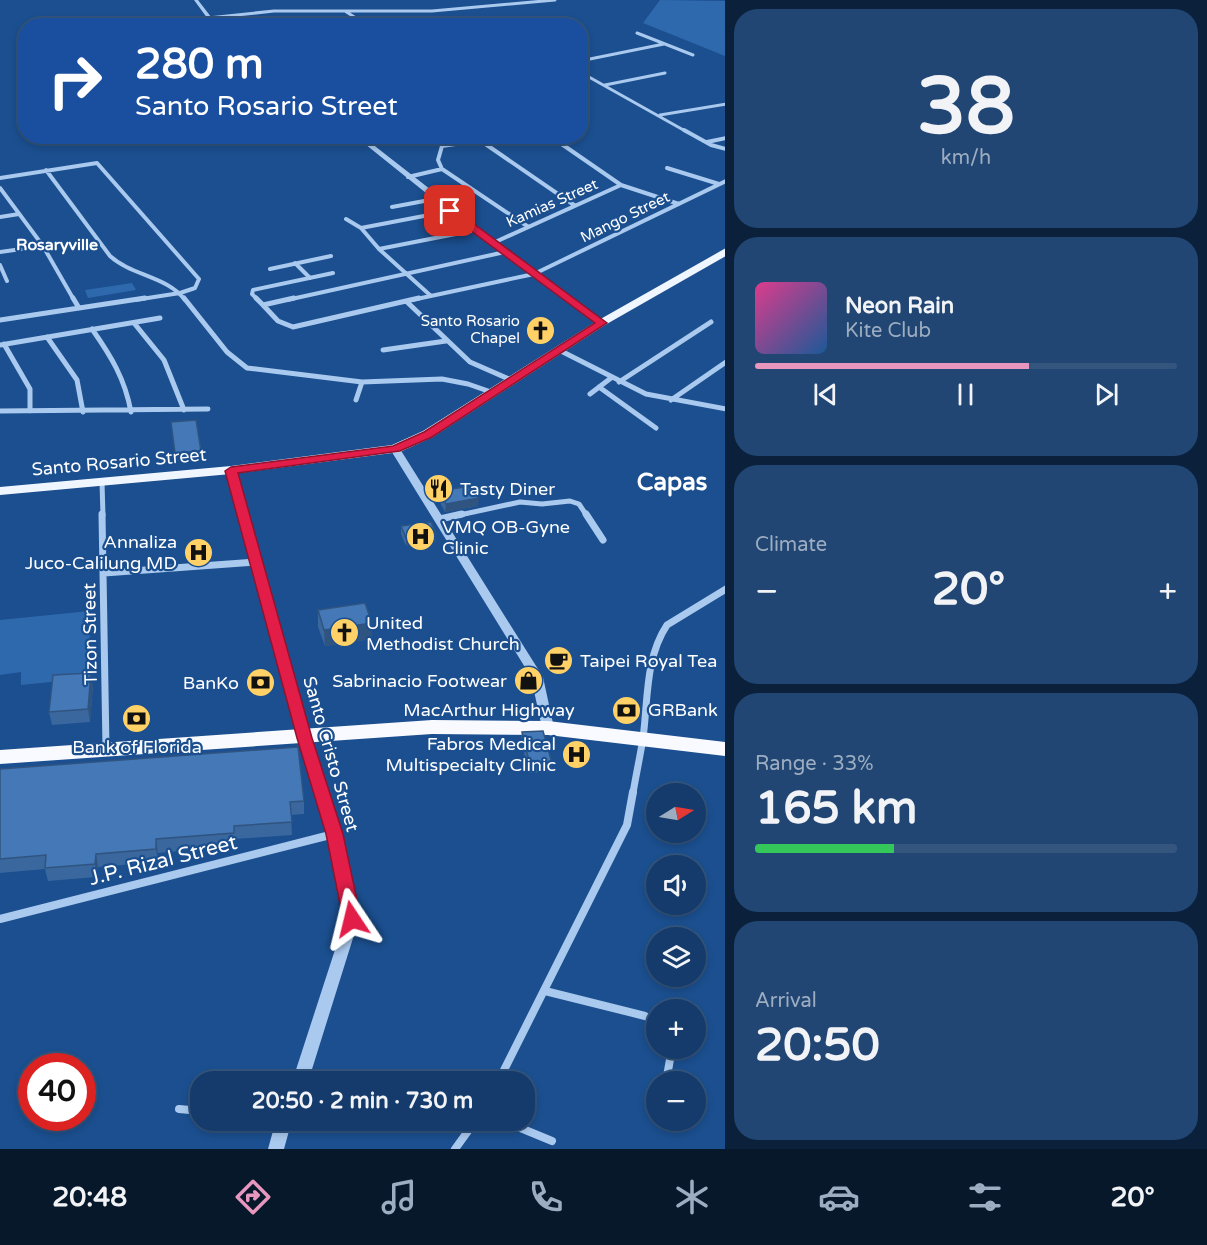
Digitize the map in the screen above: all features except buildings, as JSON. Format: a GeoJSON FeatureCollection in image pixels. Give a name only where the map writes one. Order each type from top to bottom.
{"type":"FeatureCollection","features":[{"type":"Feature","properties":{"kind":"highway","name":"MacArthur Highway"},"geometry":{"type":"LineString","coordinates":[[0,758],[304,738],[432,727],[548,728],[725,749]]}},
{"type":"Feature","properties":{"kind":"main road","name":"Santo Rosario Street"},"geometry":{"type":"LineString","coordinates":[[0,491],[231,471],[396,449],[428,434],[601,323],[725,252]]}},
{"type":"Feature","properties":{"kind":"street"},"geometry":{"type":"LineString","coordinates":[[196,0],[208,18],[274,11],[442,10],[555,0]]}},
{"type":"Feature","properties":{"kind":"street"},"geometry":{"type":"LineString","coordinates":[[344,11],[355,18]]}},
{"type":"Feature","properties":{"kind":"street"},"geometry":{"type":"LineString","coordinates":[[637,33],[693,55]]}},
{"type":"Feature","properties":{"kind":"street"},"geometry":{"type":"LineString","coordinates":[[588,59],[664,44]]}},
{"type":"Feature","properties":{"kind":"street"},"geometry":{"type":"LineString","coordinates":[[604,85],[665,73]]}},
{"type":"Feature","properties":{"kind":"street"},"geometry":{"type":"LineString","coordinates":[[588,76],[706,142],[725,149]]}},
{"type":"Feature","properties":{"kind":"street"},"geometry":{"type":"LineString","coordinates":[[660,115],[725,104]]}},
{"type":"Feature","properties":{"kind":"street"},"geometry":{"type":"LineString","coordinates":[[706,142],[725,138]]}},
{"type":"Feature","properties":{"kind":"street"},"geometry":{"type":"LineString","coordinates":[[366,144],[476,231],[601,323]]}},
{"type":"Feature","properties":{"kind":"street"},"geometry":{"type":"LineString","coordinates":[[455,144],[442,146],[438,160],[442,169],[527,226]]}},
{"type":"Feature","properties":{"kind":"street"},"geometry":{"type":"LineString","coordinates":[[486,144],[574,205]]}},
{"type":"Feature","properties":{"kind":"street"},"geometry":{"type":"LineString","coordinates":[[562,144],[621,185],[679,204]]}},
{"type":"Feature","properties":{"kind":"street"},"geometry":{"type":"LineString","coordinates":[[0,178],[90,162],[101,165],[198,279],[195,288],[180,293],[0,320]]}},
{"type":"Feature","properties":{"kind":"street"},"geometry":{"type":"LineString","coordinates":[[667,168],[719,184]]}},
{"type":"Feature","properties":{"kind":"street"},"geometry":{"type":"LineString","coordinates":[[408,177],[442,169]]}},
{"type":"Feature","properties":{"kind":"street"},"geometry":{"type":"LineString","coordinates":[[46,170],[110,256],[121,266],[168,285],[180,293],[227,352],[247,368],[362,382],[385,383],[442,379],[468,384],[491,392]]}},
{"type":"Feature","properties":{"kind":"street","name":"Mango Street"},"geometry":{"type":"LineString","coordinates":[[263,305],[278,321],[293,327],[534,274],[725,181]]}},
{"type":"Feature","properties":{"kind":"street","name":"Kamias Street"},"geometry":{"type":"LineString","coordinates":[[494,243],[621,185]]}},
{"type":"Feature","properties":{"kind":"street"},"geometry":{"type":"LineString","coordinates":[[0,188],[43,246],[79,308]]}},
{"type":"Feature","properties":{"kind":"street"},"geometry":{"type":"LineString","coordinates":[[0,198],[6,197]]}},
{"type":"Feature","properties":{"kind":"street"},"geometry":{"type":"LineString","coordinates":[[392,207],[435,199]]}},
{"type":"Feature","properties":{"kind":"street"},"geometry":{"type":"LineString","coordinates":[[361,228],[450,211]]}},
{"type":"Feature","properties":{"kind":"street"},"geometry":{"type":"LineString","coordinates":[[0,218],[19,214]]}},
{"type":"Feature","properties":{"kind":"street"},"geometry":{"type":"LineString","coordinates":[[346,219],[361,228],[379,249],[431,296]]}},
{"type":"Feature","properties":{"kind":"street"},"geometry":{"type":"LineString","coordinates":[[379,249],[476,231]]}},
{"type":"Feature","properties":{"kind":"street"},"geometry":{"type":"LineString","coordinates":[[0,252],[43,246]]}},
{"type":"Feature","properties":{"kind":"street"},"geometry":{"type":"LineString","coordinates":[[333,273],[253,290],[252,294],[263,305],[505,252]]}},
{"type":"Feature","properties":{"kind":"street"},"geometry":{"type":"LineString","coordinates":[[270,269],[331,256]]}},
{"type":"Feature","properties":{"kind":"street"},"geometry":{"type":"LineString","coordinates":[[295,264],[310,278]]}},
{"type":"Feature","properties":{"kind":"street"},"geometry":{"type":"LineString","coordinates":[[0,265],[7,281]]}},
{"type":"Feature","properties":{"kind":"street"},"geometry":{"type":"LineString","coordinates":[[406,301],[446,341],[478,368],[511,380]]}},
{"type":"Feature","properties":{"kind":"street"},"geometry":{"type":"LineString","coordinates":[[30,411],[30,389],[2,344],[160,318]]}},
{"type":"Feature","properties":{"kind":"street"},"geometry":{"type":"LineString","coordinates":[[619,382],[711,322]]}},
{"type":"Feature","properties":{"kind":"street"},"geometry":{"type":"LineString","coordinates":[[134,323],[164,360],[184,410]]}},
{"type":"Feature","properties":{"kind":"street"},"geometry":{"type":"LineString","coordinates":[[92,329],[120,369],[127,384],[132,412]]}},
{"type":"Feature","properties":{"kind":"street"},"geometry":{"type":"LineString","coordinates":[[47,336],[76,380],[83,412]]}},
{"type":"Feature","properties":{"kind":"street"},"geometry":{"type":"LineString","coordinates":[[383,350],[446,341]]}},
{"type":"Feature","properties":{"kind":"street"},"geometry":{"type":"LineString","coordinates":[[559,350],[646,394],[725,410]]}},
{"type":"Feature","properties":{"kind":"street"},"geometry":{"type":"LineString","coordinates":[[671,400],[725,363]]}},
{"type":"Feature","properties":{"kind":"street"},"geometry":{"type":"LineString","coordinates":[[590,394],[611,378]]}},
{"type":"Feature","properties":{"kind":"street"},"geometry":{"type":"LineString","coordinates":[[356,400],[362,382]]}},
{"type":"Feature","properties":{"kind":"street"},"geometry":{"type":"LineString","coordinates":[[599,387],[656,428]]}},
{"type":"Feature","properties":{"kind":"street"},"geometry":{"type":"LineString","coordinates":[[0,411],[132,412],[208,409]]}},
{"type":"Feature","properties":{"kind":"street"},"geometry":{"type":"LineString","coordinates":[[396,449],[537,677],[548,728]]}},
{"type":"Feature","properties":{"kind":"street","name":"Santo Cristo Street"},"geometry":{"type":"LineString","coordinates":[[231,471],[304,738],[334,834],[352,919],[304,1071]]}},
{"type":"Feature","properties":{"kind":"street","name":"Tizon Street"},"geometry":{"type":"LineString","coordinates":[[102,482],[106,750]]}},
{"type":"Feature","properties":{"kind":"street"},"geometry":{"type":"LineString","coordinates":[[440,519],[520,502],[537,504],[570,501],[579,504],[603,540]]}},
{"type":"Feature","properties":{"kind":"street"},"geometry":{"type":"LineString","coordinates":[[104,573],[257,562]]}},
{"type":"Feature","properties":{"kind":"street"},"geometry":{"type":"LineString","coordinates":[[504,1071],[627,825],[643,738],[650,670],[661,634],[667,625],[725,590]]}},
{"type":"Feature","properties":{"kind":"street","name":"J.P. Rizal Street"},"geometry":{"type":"LineString","coordinates":[[0,919],[334,834]]}},
{"type":"Feature","properties":{"kind":"street"},"geometry":{"type":"LineString","coordinates":[[545,991],[646,1016]]}},
{"type":"Feature","properties":{"kind":"street"},"geometry":{"type":"LineString","coordinates":[[179,1108],[190,1109]]}},
{"type":"Feature","properties":{"kind":"street"},"geometry":{"type":"LineString","coordinates":[[276,1149],[281,1131]]}},
{"type":"Feature","properties":{"kind":"street"},"geometry":{"type":"LineString","coordinates":[[455,1149],[468,1131]]}},
{"type":"Feature","properties":{"kind":"street"},"geometry":{"type":"LineString","coordinates":[[528,1131],[552,1141]]}},
{"type":"Feature","properties":{"kind":"shaded area"},"geometry":{"type":"Polygon","coordinates":[[[660,0],[725,1],[725,56],[643,23],[660,0]]]}},
{"type":"Feature","properties":{"kind":"shaded area"},"geometry":{"type":"Polygon","coordinates":[[[132,283],[136,290],[88,298],[85,290],[132,283]]]}},
{"type":"Feature","properties":{"kind":"shaded area"},"geometry":{"type":"Polygon","coordinates":[[[89,611],[91,678],[21,685],[21,672],[0,675],[0,620],[89,611]]]}},
{"type":"Feature","properties":{"kind":"place","name":"Santo Rosario Chapel"},"geometry":{"type":"Point","coordinates":[541,330]}},
{"type":"Feature","properties":{"kind":"place","name":"Tasty Diner"},"geometry":{"type":"Point","coordinates":[439,489]}},
{"type":"Feature","properties":{"kind":"place","name":"VMQ OB-Gyne Clinic"},"geometry":{"type":"Point","coordinates":[421,537]}},
{"type":"Feature","properties":{"kind":"place","name":"Annaliza Juco-Calilung MD"},"geometry":{"type":"Point","coordinates":[198,552]}},
{"type":"Feature","properties":{"kind":"place","name":"United Methodist Church"},"geometry":{"type":"Point","coordinates":[345,633]}},
{"type":"Feature","properties":{"kind":"place","name":"Taipei Royal Tea"},"geometry":{"type":"Point","coordinates":[559,661]}},
{"type":"Feature","properties":{"kind":"place","name":"Sabrinacio Footwear"},"geometry":{"type":"Point","coordinates":[528,681]}},
{"type":"Feature","properties":{"kind":"place","name":"BanKo"},"geometry":{"type":"Point","coordinates":[260,683]}},
{"type":"Feature","properties":{"kind":"place","name":"GRBank"},"geometry":{"type":"Point","coordinates":[627,710]}},
{"type":"Feature","properties":{"kind":"place","name":"Bank of Florida"},"geometry":{"type":"Point","coordinates":[137,718]}},
{"type":"Feature","properties":{"kind":"place","name":"Fabros Medical Multispecialty Clinic"},"geometry":{"type":"Point","coordinates":[577,754]}},
{"type":"Feature","properties":{"kind":"district","name":"Rosaryville"},"geometry":{"type":"Point","coordinates":[57,244]}},
{"type":"Feature","properties":{"kind":"district","name":"Capas"},"geometry":{"type":"Point","coordinates":[672,482]}},
{"type":"Feature","properties":{"kind":"route"},"geometry":{"type":"LineString","coordinates":[[352,919],[334,834],[304,738],[231,471],[396,449],[428,434],[601,323],[450,211]]}}]}
